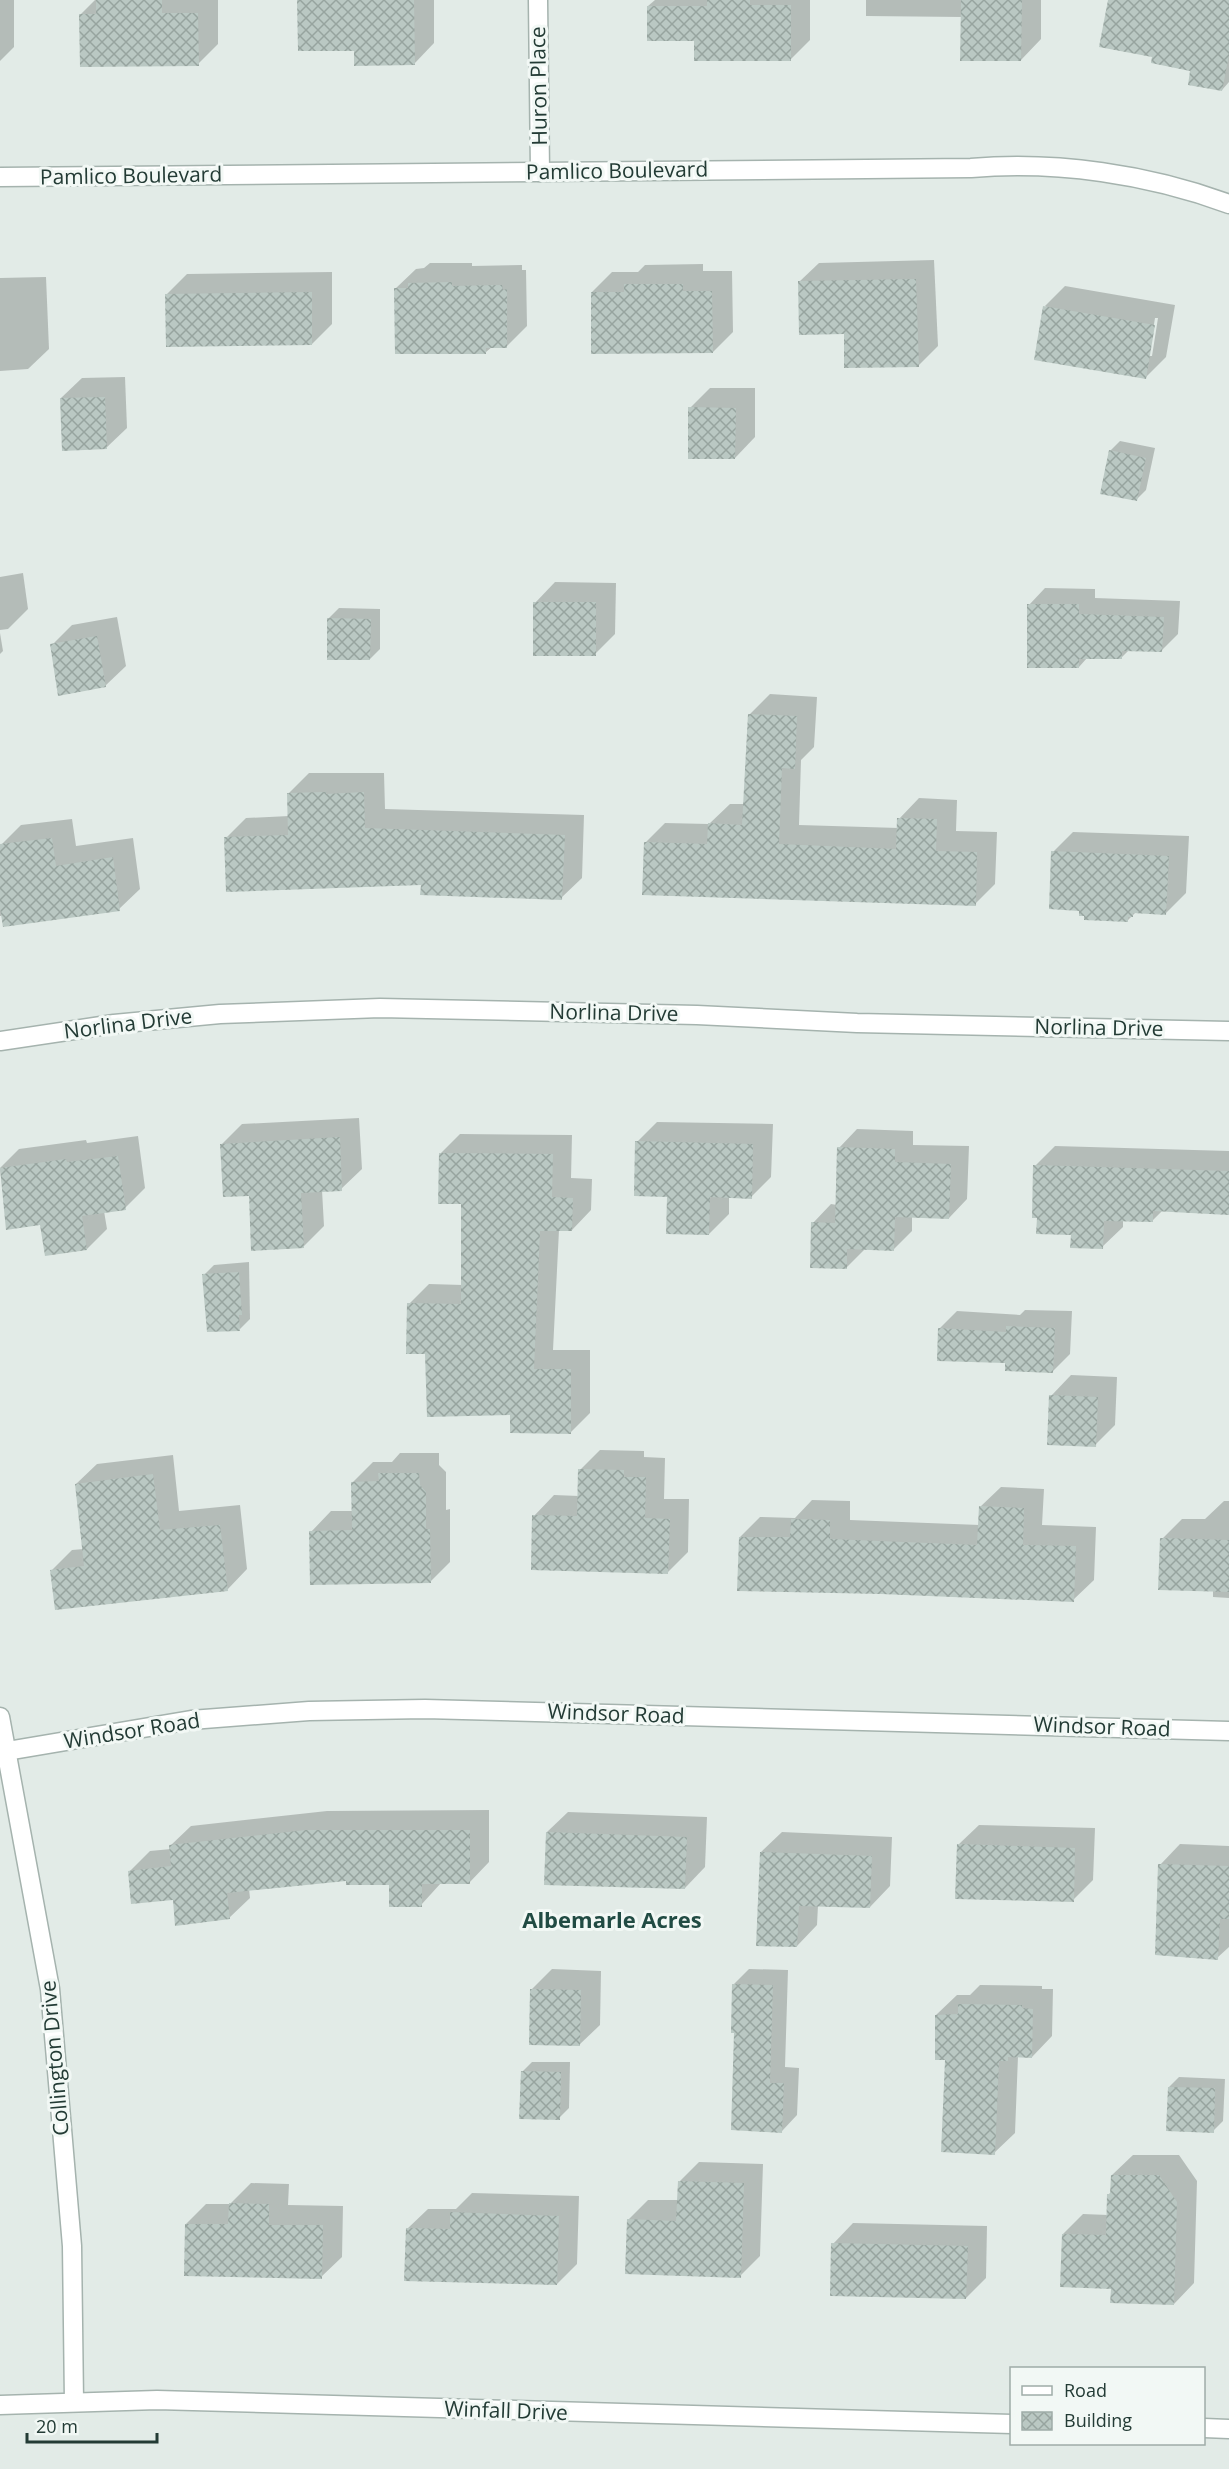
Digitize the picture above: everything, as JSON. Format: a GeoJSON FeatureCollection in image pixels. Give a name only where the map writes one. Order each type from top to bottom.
{"type":"FeatureCollection","features":[{"type":"Feature","properties":{"kind":"street","name":"Huron Place"},"geometry":{"type":"LineString","coordinates":[[538,0],[540,172]]}},
{"type":"Feature","properties":{"kind":"street","name":"Pamlico Boulevard"},"geometry":{"type":"LineString","coordinates":[[0,177],[971,168],[1001,165],[1063,168],[1160,182],[1229,204]]}},
{"type":"Feature","properties":{"kind":"street","name":"Norlina Drive"},"geometry":{"type":"LineString","coordinates":[[0,1041],[114,1024],[220,1014],[380,1008],[697,1015],[856,1023],[1229,1031]]}},
{"type":"Feature","properties":{"kind":"street","name":"Windsor Road"},"geometry":{"type":"LineString","coordinates":[[7,1751],[191,1720],[309,1711],[402,1709],[514,1710],[720,1718],[1229,1731]]}},
{"type":"Feature","properties":{"kind":"street","name":"Collington Drive"},"geometry":{"type":"LineString","coordinates":[[0,1717],[50,1989],[72,2246],[74,2402]]}},
{"type":"Feature","properties":{"kind":"street","name":"Winfall Drive"},"geometry":{"type":"LineString","coordinates":[[0,2405],[157,2400],[1010,2424]]}},
{"type":"Feature","properties":{"kind":"street"},"geometry":{"type":"LineString","coordinates":[[1205,2428],[1229,2429]]}},
{"type":"Feature","properties":{"kind":"building"},"geometry":{"type":"Polygon","coordinates":[[[96,0],[162,0],[162,13],[198,13],[199,66],[80,67],[79,14],[96,14],[96,0]]]}},
{"type":"Feature","properties":{"kind":"building"},"geometry":{"type":"Polygon","coordinates":[[[297,0],[414,0],[415,65],[354,66],[354,51],[298,51],[297,0]]]}},
{"type":"Feature","properties":{"kind":"building"},"geometry":{"type":"Polygon","coordinates":[[[707,0],[750,0],[750,5],[791,5],[791,61],[694,61],[694,41],[647,41],[647,6],[707,6],[707,0]]]}},
{"type":"Feature","properties":{"kind":"building"},"geometry":{"type":"Polygon","coordinates":[[[961,0],[1022,0],[1021,61],[960,61],[961,0]]]}},
{"type":"Feature","properties":{"kind":"building"},"geometry":{"type":"Polygon","coordinates":[[[1108,0],[1229,0],[1229,55],[1222,91],[1188,85],[1190,71],[1151,63],[1152,57],[1099,47],[1108,0]]]}},
{"type":"Feature","properties":{"kind":"building"},"geometry":{"type":"Polygon","coordinates":[[[916,279],[919,367],[844,368],[844,334],[799,335],[798,281],[916,279]]]}},
{"type":"Feature","properties":{"kind":"building"},"geometry":{"type":"Polygon","coordinates":[[[452,282],[452,286],[502,285],[503,290],[507,289],[507,348],[486,348],[486,354],[395,354],[394,288],[408,288],[408,283],[452,282]]]}},
{"type":"Feature","properties":{"kind":"building"},"geometry":{"type":"Polygon","coordinates":[[[624,284],[683,284],[683,291],[712,291],[713,353],[591,354],[591,292],[624,292],[624,284]]]}},
{"type":"Feature","properties":{"kind":"building"},"geometry":{"type":"Polygon","coordinates":[[[312,292],[312,345],[166,347],[165,294],[312,292]]]}},
{"type":"Feature","properties":{"kind":"building"},"geometry":{"type":"Polygon","coordinates":[[[1043,306],[1155,325],[1146,379],[1034,360],[1043,306]]]}},
{"type":"Feature","properties":{"kind":"building"},"geometry":{"type":"Polygon","coordinates":[[[105,397],[107,449],[62,451],[60,398],[105,397]]]}},
{"type":"Feature","properties":{"kind":"building"},"geometry":{"type":"Polygon","coordinates":[[[688,407],[736,408],[735,459],[688,459],[688,407]]]}},
{"type":"Feature","properties":{"kind":"building"},"geometry":{"type":"Polygon","coordinates":[[[1109,450],[1146,458],[1137,501],[1100,494],[1109,450]]]}},
{"type":"Feature","properties":{"kind":"building"},"geometry":{"type":"Polygon","coordinates":[[[533,602],[596,602],[596,656],[533,656],[533,602]]]}},
{"type":"Feature","properties":{"kind":"building"},"geometry":{"type":"Polygon","coordinates":[[[1027,604],[1079,604],[1079,614],[1164,617],[1162,652],[1122,651],[1122,659],[1079,659],[1079,668],[1027,668],[1027,604]]]}},
{"type":"Feature","properties":{"kind":"building"},"geometry":{"type":"Polygon","coordinates":[[[327,618],[371,619],[370,660],[327,660],[327,618]]]}},
{"type":"Feature","properties":{"kind":"building"},"geometry":{"type":"Polygon","coordinates":[[[97,636],[106,687],[58,696],[50,644],[97,636]]]}},
{"type":"Feature","properties":{"kind":"building"},"geometry":{"type":"Polygon","coordinates":[[[748,714],[797,716],[795,769],[782,768],[779,844],[896,849],[897,818],[937,819],[936,851],[977,852],[976,906],[642,895],[644,842],[707,844],[708,823],[742,825],[748,714]]]}},
{"type":"Feature","properties":{"kind":"building"},"geometry":{"type":"Polygon","coordinates":[[[326,792],[326,794],[364,792],[365,828],[565,835],[562,900],[420,895],[421,885],[226,892],[224,837],[288,835],[287,793],[326,792]]]}},
{"type":"Feature","properties":{"kind":"building"},"geometry":{"type":"Polygon","coordinates":[[[52,838],[56,866],[113,857],[120,911],[3,927],[0,908],[0,844],[52,838]]]}},
{"type":"Feature","properties":{"kind":"building"},"geometry":{"type":"Polygon","coordinates":[[[1051,851],[1169,856],[1166,915],[1133,913],[1133,917],[1128,917],[1128,922],[1084,920],[1084,916],[1079,916],[1079,911],[1049,909],[1051,851]]]}},
{"type":"Feature","properties":{"kind":"building"},"geometry":{"type":"Polygon","coordinates":[[[340,1137],[342,1191],[301,1193],[304,1248],[251,1251],[249,1196],[223,1197],[220,1144],[340,1137]]]}},
{"type":"Feature","properties":{"kind":"building"},"geometry":{"type":"Polygon","coordinates":[[[635,1141],[753,1144],[752,1199],[710,1197],[709,1235],[666,1234],[667,1197],[634,1196],[635,1141]]]}},
{"type":"Feature","properties":{"kind":"building"},"geometry":{"type":"Polygon","coordinates":[[[837,1147],[895,1149],[895,1162],[951,1164],[949,1219],[895,1217],[894,1251],[847,1249],[847,1269],[810,1268],[811,1222],[835,1223],[837,1147]]]}},
{"type":"Feature","properties":{"kind":"building"},"geometry":{"type":"Polygon","coordinates":[[[439,1153],[553,1154],[552,1197],[573,1198],[572,1231],[540,1231],[534,1369],[571,1369],[571,1434],[510,1433],[510,1415],[427,1417],[425,1354],[406,1354],[407,1303],[461,1304],[461,1204],[438,1204],[439,1153]]]}},
{"type":"Feature","properties":{"kind":"building"},"geometry":{"type":"Polygon","coordinates":[[[118,1156],[126,1210],[82,1216],[87,1250],[45,1256],[40,1225],[6,1230],[0,1168],[66,1159],[67,1162],[118,1156]]]}},
{"type":"Feature","properties":{"kind":"building"},"geometry":{"type":"Polygon","coordinates":[[[1033,1165],[1229,1171],[1229,1215],[1153,1211],[1153,1222],[1104,1221],[1103,1249],[1070,1248],[1071,1235],[1036,1234],[1037,1218],[1032,1218],[1033,1165]]]}},
{"type":"Feature","properties":{"kind":"building"},"geometry":{"type":"Polygon","coordinates":[[[239,1272],[242,1315],[239,1315],[240,1331],[207,1332],[202,1274],[239,1272]]]}},
{"type":"Feature","properties":{"kind":"building"},"geometry":{"type":"Polygon","coordinates":[[[1006,1326],[1055,1328],[1053,1373],[1005,1371],[1005,1363],[937,1361],[938,1328],[1006,1332],[1006,1326]]]}},
{"type":"Feature","properties":{"kind":"building"},"geometry":{"type":"Polygon","coordinates":[[[1049,1395],[1098,1397],[1096,1447],[1047,1445],[1049,1395]]]}},
{"type":"Feature","properties":{"kind":"building"},"geometry":{"type":"Polygon","coordinates":[[[578,1469],[624,1470],[624,1477],[646,1477],[645,1518],[670,1519],[668,1574],[531,1570],[532,1515],[577,1516],[578,1469]]]}},
{"type":"Feature","properties":{"kind":"building"},"geometry":{"type":"Polygon","coordinates":[[[378,1473],[419,1473],[420,1485],[426,1492],[426,1529],[430,1529],[431,1583],[310,1585],[309,1531],[352,1530],[351,1482],[379,1481],[378,1473]]]}},
{"type":"Feature","properties":{"kind":"building"},"geometry":{"type":"Polygon","coordinates":[[[153,1474],[160,1530],[220,1525],[228,1591],[55,1610],[50,1570],[84,1566],[75,1484],[153,1474]]]}},
{"type":"Feature","properties":{"kind":"building"},"geometry":{"type":"Polygon","coordinates":[[[979,1506],[1024,1508],[1023,1545],[1076,1546],[1074,1602],[737,1591],[739,1537],[790,1537],[791,1519],[830,1520],[830,1539],[977,1545],[979,1506]]]}},
{"type":"Feature","properties":{"kind":"building"},"geometry":{"type":"Polygon","coordinates":[[[1160,1538],[1229,1540],[1229,1592],[1158,1590],[1160,1538]]]}},
{"type":"Feature","properties":{"kind":"building"},"geometry":{"type":"Polygon","coordinates":[[[306,1830],[470,1830],[470,1884],[422,1884],[422,1907],[389,1907],[389,1885],[346,1885],[346,1881],[227,1893],[230,1919],[175,1926],[173,1900],[131,1904],[128,1871],[171,1866],[169,1845],[306,1830]]]}},
{"type":"Feature","properties":{"kind":"building"},"geometry":{"type":"Polygon","coordinates":[[[546,1832],[687,1837],[685,1889],[544,1885],[546,1832]]]}},
{"type":"Feature","properties":{"kind":"building"},"geometry":{"type":"Polygon","coordinates":[[[957,1844],[1075,1848],[1074,1902],[955,1899],[957,1844]]]}},
{"type":"Feature","properties":{"kind":"building"},"geometry":{"type":"Polygon","coordinates":[[[760,1852],[872,1856],[870,1908],[799,1906],[797,1947],[756,1946],[760,1852]]]}},
{"type":"Feature","properties":{"kind":"building"},"geometry":{"type":"Polygon","coordinates":[[[1158,1864],[1229,1866],[1229,1919],[1220,1919],[1218,1960],[1155,1955],[1158,1864]]]}},
{"type":"Feature","properties":{"kind":"building"},"geometry":{"type":"Polygon","coordinates":[[[732,1984],[773,1985],[770,2083],[784,2083],[782,2133],[731,2130],[734,2033],[731,2033],[732,1984]]]}},
{"type":"Feature","properties":{"kind":"building"},"geometry":{"type":"Polygon","coordinates":[[[530,1989],[581,1990],[580,2046],[529,2045],[530,1989]]]}},
{"type":"Feature","properties":{"kind":"building"},"geometry":{"type":"Polygon","coordinates":[[[958,2004],[1022,2005],[1022,2008],[1033,2009],[1032,2058],[1008,2057],[1008,2061],[999,2061],[995,2155],[941,2152],[945,2060],[935,2060],[935,2015],[958,2014],[958,2004]]]}},
{"type":"Feature","properties":{"kind":"building"},"geometry":{"type":"Polygon","coordinates":[[[521,2071],[561,2072],[560,2120],[519,2119],[521,2071]]]}},
{"type":"Feature","properties":{"kind":"building"},"geometry":{"type":"Polygon","coordinates":[[[1168,2087],[1215,2088],[1214,2133],[1166,2131],[1168,2087]]]}},
{"type":"Feature","properties":{"kind":"building"},"geometry":{"type":"Polygon","coordinates":[[[1111,2175],[1159,2175],[1177,2202],[1174,2305],[1110,2303],[1111,2289],[1060,2287],[1062,2234],[1106,2235],[1107,2194],[1110,2194],[1111,2175]]]}},
{"type":"Feature","properties":{"kind":"building"},"geometry":{"type":"Polygon","coordinates":[[[678,2181],[744,2183],[741,2278],[625,2274],[627,2219],[676,2221],[678,2181]]]}},
{"type":"Feature","properties":{"kind":"building"},"geometry":{"type":"Polygon","coordinates":[[[229,2203],[269,2204],[269,2225],[323,2225],[322,2279],[184,2276],[185,2224],[228,2224],[229,2203]]]}},
{"type":"Feature","properties":{"kind":"building"},"geometry":{"type":"Polygon","coordinates":[[[450,2212],[559,2216],[557,2285],[404,2281],[406,2228],[450,2229],[450,2212]]]}},
{"type":"Feature","properties":{"kind":"building"},"geometry":{"type":"Polygon","coordinates":[[[831,2243],[968,2246],[966,2299],[830,2296],[831,2243]]]}},
{"type":"Feature","properties":{"kind":"district","name":"Albemarle Acres"},"geometry":{"type":"Point","coordinates":[612,1920]}}]}
